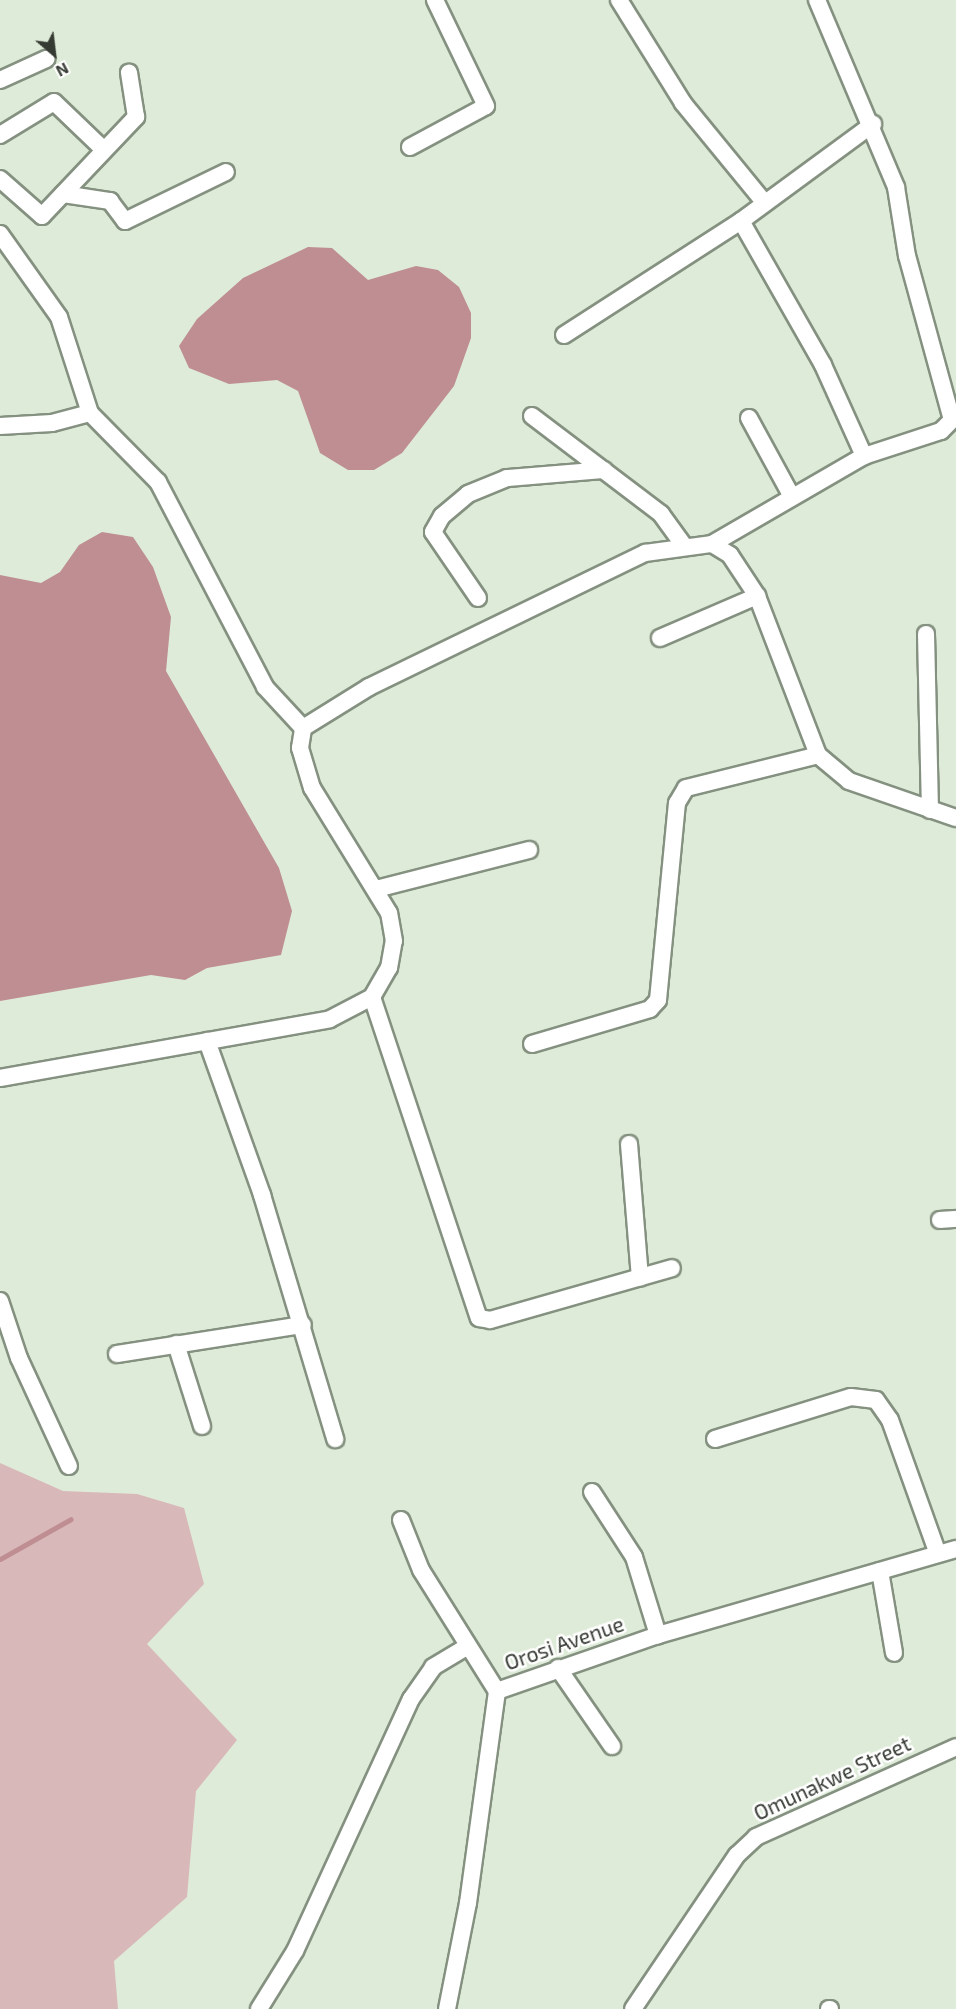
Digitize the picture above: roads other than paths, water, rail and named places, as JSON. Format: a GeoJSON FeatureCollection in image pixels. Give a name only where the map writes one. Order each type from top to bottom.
{"type":"FeatureCollection","features":[{"type":"Feature","properties":{"kind":"street"},"geometry":{"type":"LineString","coordinates":[[410,147],[486,106],[435,0]]}},
{"type":"Feature","properties":{"kind":"street"},"geometry":{"type":"LineString","coordinates":[[619,0],[683,103],[764,202]]}},
{"type":"Feature","properties":{"kind":"street"},"geometry":{"type":"LineString","coordinates":[[712,544],[791,495],[864,456],[941,431],[952,420],[908,256],[896,187],[873,124],[817,0]]}},
{"type":"Feature","properties":{"kind":"street"},"geometry":{"type":"LineString","coordinates":[[0,80],[46,59]]}},
{"type":"Feature","properties":{"kind":"street"},"geometry":{"type":"LineString","coordinates":[[0,179],[42,216],[136,117],[129,73]]}},
{"type":"Feature","properties":{"kind":"street"},"geometry":{"type":"LineString","coordinates":[[0,135],[54,102],[104,150]]}},
{"type":"Feature","properties":{"kind":"street"},"geometry":{"type":"LineString","coordinates":[[564,335],[741,220],[873,124]]}},
{"type":"Feature","properties":{"kind":"street"},"geometry":{"type":"LineString","coordinates":[[63,194],[110,201],[125,221],[226,172]]}},
{"type":"Feature","properties":{"kind":"street"},"geometry":{"type":"LineString","coordinates":[[741,220],[823,365],[864,456]]}},
{"type":"Feature","properties":{"kind":"street"},"geometry":{"type":"LineString","coordinates":[[0,234],[59,317],[90,413],[158,482],[265,687],[303,728]]}},
{"type":"Feature","properties":{"kind":"street"},"geometry":{"type":"LineString","coordinates":[[0,426],[52,423],[90,413]]}},
{"type":"Feature","properties":{"kind":"street"},"geometry":{"type":"LineString","coordinates":[[532,416],[661,514],[683,544]]}},
{"type":"Feature","properties":{"kind":"street"},"geometry":{"type":"LineString","coordinates":[[749,418],[791,495]]}},
{"type":"Feature","properties":{"kind":"street"},"geometry":{"type":"LineString","coordinates":[[478,598],[433,532],[442,516],[468,494],[507,478],[604,470]]}},
{"type":"Feature","properties":{"kind":"street"},"geometry":{"type":"LineString","coordinates":[[0,1078],[330,1019],[372,997],[383,983],[394,941],[389,913],[312,788],[300,748],[303,728],[343,700],[645,553],[683,544],[712,544],[730,555],[757,596],[818,755],[849,781],[956,818]]}},
{"type":"Feature","properties":{"kind":"street"},"geometry":{"type":"LineString","coordinates":[[660,638],[757,596]]}},
{"type":"Feature","properties":{"kind":"street"},"geometry":{"type":"LineString","coordinates":[[926,634],[930,810]]}},
{"type":"Feature","properties":{"kind":"street"},"geometry":{"type":"LineString","coordinates":[[532,1044],[650,1009],[658,1000],[677,803],[686,788],[818,755]]}},
{"type":"Feature","properties":{"kind":"street"},"geometry":{"type":"LineString","coordinates":[[376,889],[529,850]]}},
{"type":"Feature","properties":{"kind":"street"},"geometry":{"type":"LineString","coordinates":[[372,997],[477,1316],[490,1320],[672,1269]]}},
{"type":"Feature","properties":{"kind":"street"},"geometry":{"type":"LineString","coordinates":[[207,1041],[303,1325],[335,1439]]}},
{"type":"Feature","properties":{"kind":"street"},"geometry":{"type":"LineString","coordinates":[[629,1144],[640,1278]]}},
{"type":"Feature","properties":{"kind":"street"},"geometry":{"type":"LineString","coordinates":[[0,1301],[19,1358],[69,1466]]}},
{"type":"Feature","properties":{"kind":"street"},"geometry":{"type":"LineString","coordinates":[[117,1353],[303,1325]]}},
{"type":"Feature","properties":{"kind":"street"},"geometry":{"type":"LineString","coordinates":[[176,1344],[202,1426]]}},
{"type":"Feature","properties":{"kind":"street"},"geometry":{"type":"LineString","coordinates":[[715,1439],[851,1397],[876,1400],[890,1420],[938,1554]]}},
{"type":"Feature","properties":{"kind":"street"},"geometry":{"type":"LineString","coordinates":[[592,1492],[634,1557],[658,1635]]}},
{"type":"Feature","properties":{"kind":"street"},"geometry":{"type":"LineString","coordinates":[[401,1520],[421,1570],[466,1647],[497,1691]]}},
{"type":"Feature","properties":{"kind":"street","name":"Orosi Avenue"},"geometry":{"type":"LineString","coordinates":[[447,2009],[468,1903],[497,1691],[658,1635],[956,1549]]}},
{"type":"Feature","properties":{"kind":"street"},"geometry":{"type":"LineString","coordinates":[[880,1571],[894,1653]]}},
{"type":"Feature","properties":{"kind":"street"},"geometry":{"type":"LineString","coordinates":[[259,2009],[295,1951],[411,1699],[433,1667],[466,1647]]}},
{"type":"Feature","properties":{"kind":"street"},"geometry":{"type":"LineString","coordinates":[[558,1668],[612,1746]]}},
{"type":"Feature","properties":{"kind":"street","name":"Omunakwe Street"},"geometry":{"type":"LineString","coordinates":[[633,2009],[737,1855],[756,1837],[956,1747]]}},
{"type":"Feature","properties":{"kind":"waterway"},"geometry":{"type":"LineString","coordinates":[[0,1559],[71,1519]]}}]}
